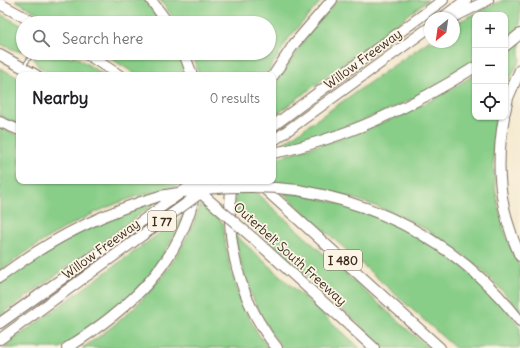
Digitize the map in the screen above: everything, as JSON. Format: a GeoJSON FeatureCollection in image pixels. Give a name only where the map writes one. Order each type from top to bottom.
{"type":"FeatureCollection","features":[{"type":"Feature","properties":{"kind":"highway"},"geometry":{"type":"LineString","coordinates":[[151,0],[163,16]]}},
{"type":"Feature","properties":{"kind":"highway"},"geometry":{"type":"LineString","coordinates":[[276,72],[294,44],[332,0]]}},
{"type":"Feature","properties":{"kind":"highway","name":"Willow Freeway"},"geometry":{"type":"LineString","coordinates":[[276,124],[443,0]]}},
{"type":"Feature","properties":{"kind":"highway"},"geometry":{"type":"LineString","coordinates":[[450,12],[466,0]]}},
{"type":"Feature","properties":{"kind":"highway"},"geometry":{"type":"LineString","coordinates":[[460,14],[488,0]]}},
{"type":"Feature","properties":{"kind":"highway"},"geometry":{"type":"LineString","coordinates":[[0,4],[22,16]]}},
{"type":"Feature","properties":{"kind":"highway","name":"Willow Freeway"},"geometry":{"type":"LineString","coordinates":[[276,139],[424,31]]}},
{"type":"Feature","properties":{"kind":"highway"},"geometry":{"type":"LineString","coordinates":[[508,44],[520,34]]}},
{"type":"Feature","properties":{"kind":"highway"},"geometry":{"type":"LineString","coordinates":[[403,47],[424,35]]}},
{"type":"Feature","properties":{"kind":"highway"},"geometry":{"type":"LineString","coordinates":[[0,55],[31,72]]}},
{"type":"Feature","properties":{"kind":"highway"},"geometry":{"type":"LineString","coordinates":[[96,60],[114,72]]}},
{"type":"Feature","properties":{"kind":"highway"},"geometry":{"type":"LineString","coordinates":[[187,60],[191,72]]}},
{"type":"Feature","properties":{"kind":"highway"},"geometry":{"type":"LineString","coordinates":[[276,153],[331,136],[395,111],[436,91],[472,69]]}},
{"type":"Feature","properties":{"kind":"highway"},"geometry":{"type":"LineString","coordinates":[[508,98],[520,70]]}},
{"type":"Feature","properties":{"kind":"highway"},"geometry":{"type":"LineString","coordinates":[[504,120],[499,154],[501,192],[506,219],[520,256]]}},
{"type":"Feature","properties":{"kind":"highway"},"geometry":{"type":"LineString","coordinates":[[0,122],[16,129]]}},
{"type":"Feature","properties":{"kind":"highway","name":"Outerbelt South Freeway"},"geometry":{"type":"LineString","coordinates":[[190,184],[253,238],[374,348]]}},
{"type":"Feature","properties":{"kind":"highway","name":"Willow Freeway"},"geometry":{"type":"LineString","coordinates":[[0,323],[193,184]]}},
{"type":"Feature","properties":{"kind":"highway"},"geometry":{"type":"LineString","coordinates":[[67,348],[101,326],[127,305],[151,280],[173,248],[182,231],[194,201],[197,184]]}},
{"type":"Feature","properties":{"kind":"highway","name":"Willow Freeway"},"geometry":{"type":"LineString","coordinates":[[0,339],[213,184]]}},
{"type":"Feature","properties":{"kind":"highway"},"geometry":{"type":"LineString","coordinates":[[232,184],[229,214],[230,236],[236,264],[247,299],[255,315],[277,348]]}},
{"type":"Feature","properties":{"kind":"highway","name":"I 480"},"geometry":{"type":"LineString","coordinates":[[258,184],[440,348]]}},
{"type":"Feature","properties":{"kind":"highway"},"geometry":{"type":"LineString","coordinates":[[0,277],[39,249],[84,224],[121,208],[160,196],[225,186],[272,186],[321,194],[362,206],[391,217],[419,232],[446,249],[476,272],[497,293],[520,321]]}},
{"type":"Feature","properties":{"kind":"lane"},"geometry":{"type":"LineString","coordinates":[[23,67],[28,60]]}},
{"type":"Feature","properties":{"kind":"green space"},"geometry":{"type":"Polygon","coordinates":[[[15,0],[144,0],[157,16],[43,16],[15,0]]]}},
{"type":"Feature","properties":{"kind":"green space"},"geometry":{"type":"Polygon","coordinates":[[[160,0],[322,0],[289,38],[276,59],[276,16],[172,16],[160,0]]]}},
{"type":"Feature","properties":{"kind":"green space"},"geometry":{"type":"Polygon","coordinates":[[[338,0],[428,0],[276,115],[276,82],[311,30],[338,0]]]}},
{"type":"Feature","properties":{"kind":"green space"},"geometry":{"type":"Polygon","coordinates":[[[503,0],[520,0],[520,29],[508,39],[508,12],[478,12],[503,0]]]}},
{"type":"Feature","properties":{"kind":"green space"},"geometry":{"type":"Polygon","coordinates":[[[0,14],[16,22],[16,51],[0,44],[0,14]]]}},
{"type":"Feature","properties":{"kind":"green space"},"geometry":{"type":"Polygon","coordinates":[[[472,15],[472,65],[441,84],[399,106],[340,129],[280,148],[282,144],[424,44],[424,48],[460,48],[460,21],[472,15]]]}},
{"type":"Feature","properties":{"kind":"green space"},"geometry":{"type":"Polygon","coordinates":[[[520,42],[520,60],[508,86],[508,84],[508,51],[520,42]]]}},
{"type":"Feature","properties":{"kind":"green space"},"geometry":{"type":"Polygon","coordinates":[[[34,60],[81,60],[99,72],[47,72],[39,67],[34,60]]]}},
{"type":"Feature","properties":{"kind":"green space"},"geometry":{"type":"Polygon","coordinates":[[[113,60],[183,60],[188,72],[132,72],[113,60]]]}},
{"type":"Feature","properties":{"kind":"green space"},"geometry":{"type":"Polygon","coordinates":[[[194,60],[275,60],[268,72],[198,72],[194,60]]]}},
{"type":"Feature","properties":{"kind":"green space"},"geometry":{"type":"Polygon","coordinates":[[[0,68],[16,76],[16,124],[0,116],[0,68]]]}},
{"type":"Feature","properties":{"kind":"green space"},"geometry":{"type":"Polygon","coordinates":[[[472,76],[472,120],[498,120],[494,146],[494,176],[498,207],[506,235],[519,266],[520,312],[496,284],[469,260],[441,239],[410,221],[378,207],[345,196],[309,188],[276,183],[276,157],[354,134],[396,117],[436,98],[472,76]]]}},
{"type":"Feature","properties":{"kind":"green space"},"geometry":{"type":"Polygon","coordinates":[[[0,128],[16,135],[16,184],[176,184],[179,186],[135,197],[82,219],[48,238],[0,271],[0,128]]]}},
{"type":"Feature","properties":{"kind":"green space"},"geometry":{"type":"Polygon","coordinates":[[[253,190],[428,348],[385,348],[234,209],[236,191],[253,190]]]}},
{"type":"Feature","properties":{"kind":"green space"},"geometry":{"type":"Polygon","coordinates":[[[283,193],[301,194],[362,209],[399,225],[457,261],[498,299],[520,327],[520,348],[455,348],[283,193]]]}},
{"type":"Feature","properties":{"kind":"green space"},"geometry":{"type":"Polygon","coordinates":[[[157,202],[0,316],[0,282],[5,278],[83,227],[137,206],[157,202]]]}},
{"type":"Feature","properties":{"kind":"green space"},"geometry":{"type":"Polygon","coordinates":[[[201,203],[223,223],[228,257],[237,289],[250,319],[268,348],[82,348],[121,319],[154,286],[169,267],[181,247],[192,226],[201,203]]]}},
{"type":"Feature","properties":{"kind":"green space"},"geometry":{"type":"Polygon","coordinates":[[[183,216],[176,233],[159,261],[143,283],[128,298],[77,337],[60,348],[2,348],[183,216]]]}},
{"type":"Feature","properties":{"kind":"green space"},"geometry":{"type":"Polygon","coordinates":[[[234,234],[360,348],[283,348],[273,336],[251,294],[234,234]]]}}]}
